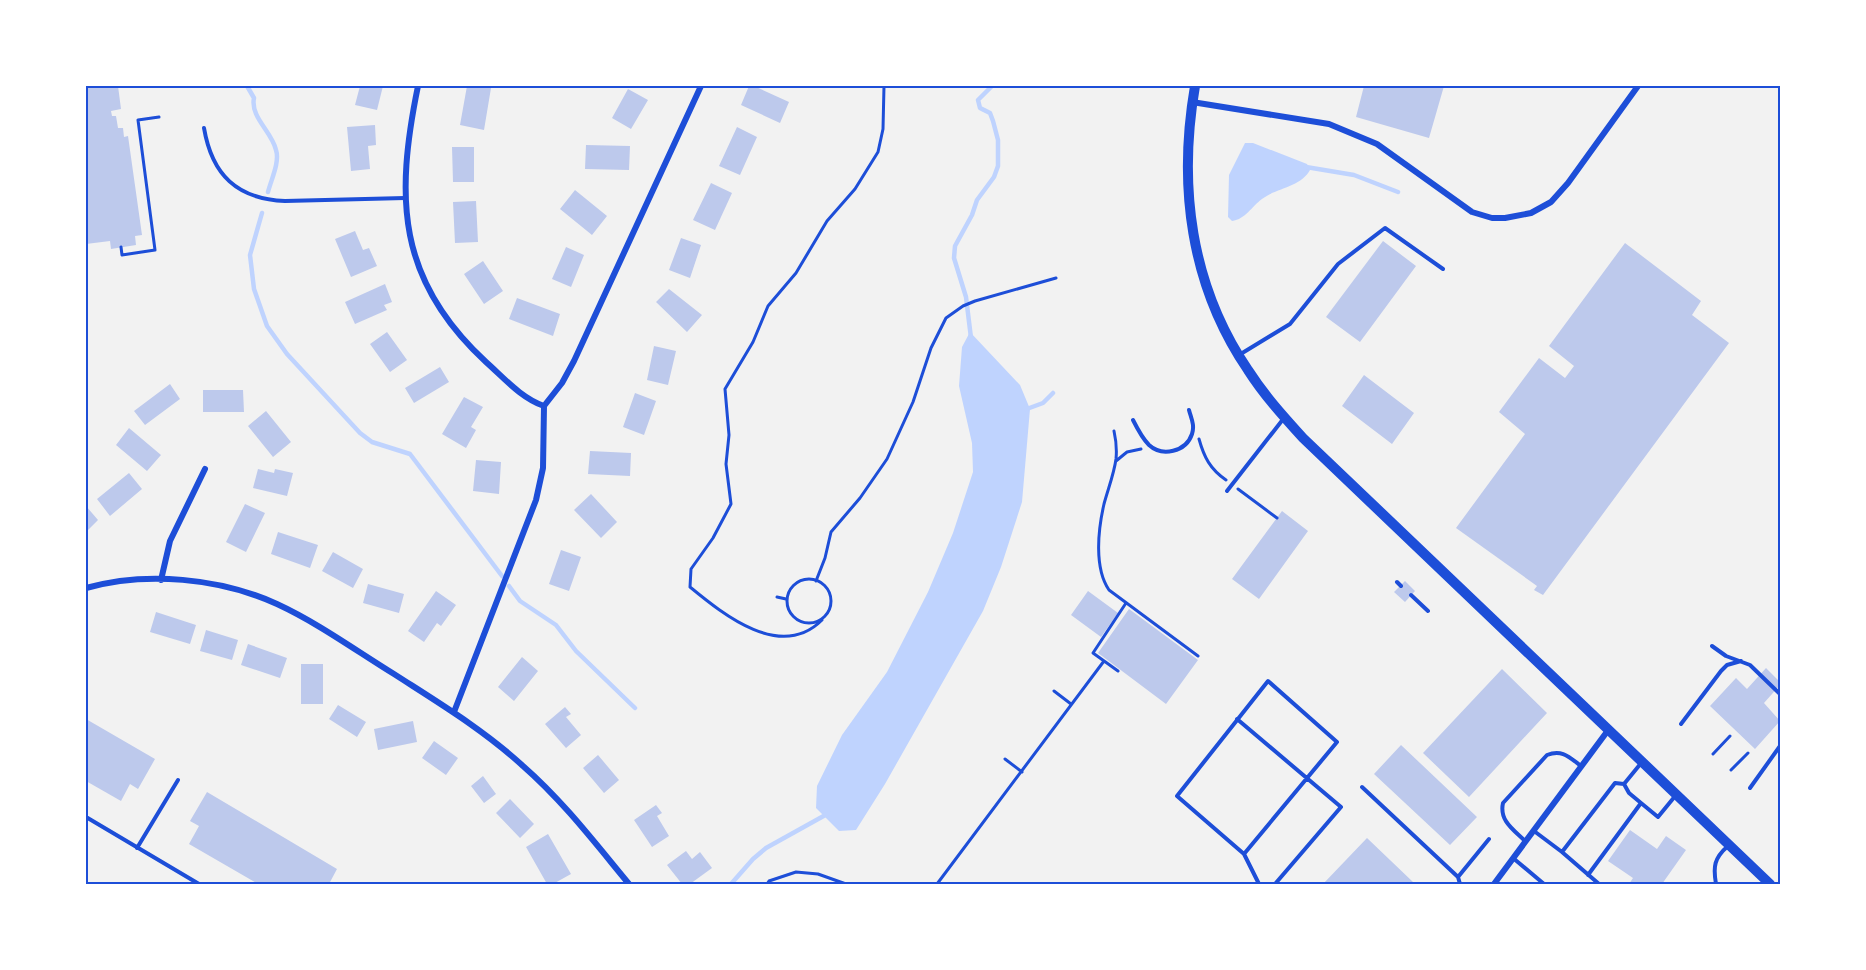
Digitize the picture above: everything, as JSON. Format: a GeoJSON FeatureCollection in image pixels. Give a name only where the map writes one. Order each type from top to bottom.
{"type":"FeatureCollection","features":[{"type":"Feature","properties":{"kind":"street"},"geometry":{"type":"LineString","coordinates":[[418,86],[406,154],[406,198],[408,226],[414,256],[425,285],[444,315],[474,350],[524,397],[544,406]]}},
{"type":"Feature","properties":{"kind":"street"},"geometry":{"type":"LineString","coordinates":[[454,712],[536,500],[543,468],[544,406],[562,383],[574,361],[701,86]]}},
{"type":"Feature","properties":{"kind":"street"},"geometry":{"type":"LineString","coordinates":[[1195,86],[1187,159],[1191,225],[1209,295],[1225,332],[1247,370],[1284,418],[1303,438],[1770,885]]}},
{"type":"Feature","properties":{"kind":"street"},"geometry":{"type":"LineString","coordinates":[[1192,102],[1312,120],[1340,128],[1377,144],[1472,212],[1492,218],[1505,218],[1531,213],[1551,202],[1568,183],[1638,86]]}},
{"type":"Feature","properties":{"kind":"street"},"geometry":{"type":"LineString","coordinates":[[161,580],[170,541],[206,469]]}},
{"type":"Feature","properties":{"kind":"street"},"geometry":{"type":"LineString","coordinates":[[86,588],[125,581],[161,580],[216,585],[275,604],[309,621],[454,712],[497,743],[576,819],[629,885]]}},
{"type":"Feature","properties":{"kind":"street"},"geometry":{"type":"LineString","coordinates":[[1494,885],[1609,729]]}},
{"type":"Feature","properties":{"kind":"lane"},"geometry":{"type":"LineString","coordinates":[[204,128],[209,150],[218,168],[234,187],[246,194],[285,201],[406,198]]}},
{"type":"Feature","properties":{"kind":"lane"},"geometry":{"type":"LineString","coordinates":[[1239,355],[1290,324],[1338,264],[1385,228],[1443,269]]}},
{"type":"Feature","properties":{"kind":"lane"},"geometry":{"type":"LineString","coordinates":[[1133,420],[1149,445],[1163,452],[1175,451],[1185,445],[1192,434],[1194,424],[1189,410]]}},
{"type":"Feature","properties":{"kind":"lane"},"geometry":{"type":"LineString","coordinates":[[1227,491],[1284,418]]}},
{"type":"Feature","properties":{"kind":"lane"},"geometry":{"type":"LineString","coordinates":[[1411,595],[1428,611]]}},
{"type":"Feature","properties":{"kind":"lane"},"geometry":{"type":"LineString","coordinates":[[1712,646],[1726,656],[1750,664],[1780,694]]}},
{"type":"Feature","properties":{"kind":"lane"},"geometry":{"type":"LineString","coordinates":[[1681,724],[1720,671],[1727,665],[1741,661]]}},
{"type":"Feature","properties":{"kind":"lane"},"geometry":{"type":"LineString","coordinates":[[1244,854],[1337,742],[1268,681],[1177,796],[1244,854],[1259,885]]}},
{"type":"Feature","properties":{"kind":"lane"},"geometry":{"type":"LineString","coordinates":[[1237,719],[1341,807],[1275,885]]}},
{"type":"Feature","properties":{"kind":"lane"},"geometry":{"type":"LineString","coordinates":[[1750,788],[1780,746]]}},
{"type":"Feature","properties":{"kind":"lane"},"geometry":{"type":"LineString","coordinates":[[1526,842],[1505,821],[1501,811],[1503,803],[1547,755],[1556,752],[1563,753],[1581,766]]}},
{"type":"Feature","properties":{"kind":"lane"},"geometry":{"type":"LineString","coordinates":[[1624,784],[1643,762]]}},
{"type":"Feature","properties":{"kind":"lane"},"geometry":{"type":"LineString","coordinates":[[137,848],[178,780]]}},
{"type":"Feature","properties":{"kind":"lane"},"geometry":{"type":"LineString","coordinates":[[1562,852],[1615,783],[1624,784]]}},
{"type":"Feature","properties":{"kind":"lane"},"geometry":{"type":"LineString","coordinates":[[1624,784],[1629,793],[1658,817],[1677,794]]}},
{"type":"Feature","properties":{"kind":"lane"},"geometry":{"type":"LineString","coordinates":[[1362,787],[1458,877],[1460,885]]}},
{"type":"Feature","properties":{"kind":"lane"},"geometry":{"type":"LineString","coordinates":[[1588,875],[1641,803]]}},
{"type":"Feature","properties":{"kind":"lane"},"geometry":{"type":"LineString","coordinates":[[86,817],[200,885]]}},
{"type":"Feature","properties":{"kind":"lane"},"geometry":{"type":"LineString","coordinates":[[1534,831],[1599,885]]}},
{"type":"Feature","properties":{"kind":"lane"},"geometry":{"type":"LineString","coordinates":[[1458,877],[1489,839]]}},
{"type":"Feature","properties":{"kind":"lane"},"geometry":{"type":"LineString","coordinates":[[1716,885],[1713,866],[1718,854],[1729,844]]}},
{"type":"Feature","properties":{"kind":"lane"},"geometry":{"type":"LineString","coordinates":[[1514,858],[1544,885]]}},
{"type":"Feature","properties":{"kind":"path"},"geometry":{"type":"LineString","coordinates":[[822,620],[807,624],[794,619],[789,613],[786,599],[793,585],[799,581],[816,580],[826,587],[831,601],[830,608],[822,620],[812,630],[792,636],[760,633],[721,612],[690,587],[691,569],[713,538],[731,504],[726,464],[729,435],[725,389],[753,342],[768,306],[796,273],[826,220],[855,189],[878,152],[883,129],[884,86]]}},
{"type":"Feature","properties":{"kind":"path"},"geometry":{"type":"LineString","coordinates":[[121,247],[122,255],[155,250],[138,120],[159,117]]}},
{"type":"Feature","properties":{"kind":"path"},"geometry":{"type":"LineString","coordinates":[[816,580],[825,558],[831,532],[860,498],[886,459],[913,402],[931,348],[946,318],[975,301],[1056,278]]}},
{"type":"Feature","properties":{"kind":"path"},"geometry":{"type":"LineString","coordinates":[[1114,431],[1117,448],[1116,461],[1104,506],[1099,567],[1102,581],[1109,590],[1198,656]]}},
{"type":"Feature","properties":{"kind":"path"},"geometry":{"type":"LineString","coordinates":[[1116,461],[1127,452],[1141,449]]}},
{"type":"Feature","properties":{"kind":"path"},"geometry":{"type":"LineString","coordinates":[[777,597],[786,599]]}},
{"type":"Feature","properties":{"kind":"path"},"geometry":{"type":"LineString","coordinates":[[1118,671],[1093,653],[1126,603]]}},
{"type":"Feature","properties":{"kind":"path"},"geometry":{"type":"LineString","coordinates":[[937,885],[1104,661]]}},
{"type":"Feature","properties":{"kind":"path"},"geometry":{"type":"LineString","coordinates":[[1054,691],[1071,704]]}},
{"type":"Feature","properties":{"kind":"path"},"geometry":{"type":"LineString","coordinates":[[1713,753],[1730,736]]}},
{"type":"Feature","properties":{"kind":"path"},"geometry":{"type":"LineString","coordinates":[[1731,770],[1748,753]]}},
{"type":"Feature","properties":{"kind":"path"},"geometry":{"type":"LineString","coordinates":[[1005,759],[1022,772]]}},
{"type":"Feature","properties":{"kind":"path"},"geometry":{"type":"LineString","coordinates":[[767,885],[770,881],[796,872],[818,874],[846,885]]}},
{"type":"Feature","properties":{"kind":"water"},"geometry":{"type":"Polygon","coordinates":[[[1245,143],[1253,143],[1307,164],[1310,170],[1295,184],[1268,195],[1245,215],[1232,221],[1228,217],[1229,175],[1245,143]]]}},
{"type":"Feature","properties":{"kind":"water"},"geometry":{"type":"Polygon","coordinates":[[[970,332],[1020,385],[1030,409],[1022,502],[1001,567],[983,611],[885,784],[856,830],[839,831],[816,808],[817,786],[842,735],[887,672],[928,592],[953,533],[973,472],[972,443],[959,386],[962,347],[970,332]]]}},
{"type":"Feature","properties":{"kind":"building"},"geometry":{"type":"Polygon","coordinates":[[[86,86],[118,86],[121,109],[111,111],[112,116],[116,116],[118,128],[123,128],[124,137],[128,136],[142,235],[135,236],[136,245],[111,249],[110,241],[86,244],[86,86]]]}},
{"type":"Feature","properties":{"kind":"building"},"geometry":{"type":"Polygon","coordinates":[[[360,86],[383,86],[377,110],[355,105],[360,86]]]}},
{"type":"Feature","properties":{"kind":"building"},"geometry":{"type":"Polygon","coordinates":[[[467,86],[491,88],[484,130],[460,125],[467,86]]]}},
{"type":"Feature","properties":{"kind":"building"},"geometry":{"type":"Polygon","coordinates":[[[749,86],[754,86],[789,102],[780,123],[741,105],[749,86]]]}},
{"type":"Feature","properties":{"kind":"building"},"geometry":{"type":"Polygon","coordinates":[[[1364,86],[1444,86],[1429,138],[1356,117],[1364,86]]]}},
{"type":"Feature","properties":{"kind":"building"},"geometry":{"type":"Polygon","coordinates":[[[628,89],[648,100],[631,129],[612,118],[628,89]]]}},
{"type":"Feature","properties":{"kind":"building"},"geometry":{"type":"Polygon","coordinates":[[[375,125],[376,145],[368,146],[370,169],[351,171],[347,127],[375,125]]]}},
{"type":"Feature","properties":{"kind":"building"},"geometry":{"type":"Polygon","coordinates":[[[737,127],[757,137],[740,175],[719,166],[737,127]]]}},
{"type":"Feature","properties":{"kind":"building"},"geometry":{"type":"Polygon","coordinates":[[[586,145],[630,146],[629,170],[585,169],[586,145]]]}},
{"type":"Feature","properties":{"kind":"building"},"geometry":{"type":"Polygon","coordinates":[[[452,147],[474,147],[474,182],[453,182],[452,147]]]}},
{"type":"Feature","properties":{"kind":"building"},"geometry":{"type":"Polygon","coordinates":[[[711,183],[732,193],[715,230],[693,220],[711,183]]]}},
{"type":"Feature","properties":{"kind":"building"},"geometry":{"type":"Polygon","coordinates":[[[575,190],[607,216],[592,235],[560,209],[575,190]]]}},
{"type":"Feature","properties":{"kind":"building"},"geometry":{"type":"Polygon","coordinates":[[[476,201],[478,242],[455,243],[453,202],[476,201]]]}},
{"type":"Feature","properties":{"kind":"building"},"geometry":{"type":"Polygon","coordinates":[[[355,231],[363,250],[369,248],[377,266],[351,277],[335,239],[355,231]]]}},
{"type":"Feature","properties":{"kind":"building"},"geometry":{"type":"Polygon","coordinates":[[[681,238],[701,245],[690,278],[669,270],[681,238]]]}},
{"type":"Feature","properties":{"kind":"building"},"geometry":{"type":"Polygon","coordinates":[[[1383,241],[1416,266],[1360,342],[1326,317],[1383,241]]]}},
{"type":"Feature","properties":{"kind":"building"},"geometry":{"type":"Polygon","coordinates":[[[1625,243],[1701,301],[1692,315],[1729,343],[1543,595],[1534,590],[1537,586],[1456,528],[1525,434],[1499,412],[1539,358],[1565,378],[1574,366],[1549,346],[1625,243]]]}},
{"type":"Feature","properties":{"kind":"building"},"geometry":{"type":"Polygon","coordinates":[[[566,247],[584,255],[571,287],[552,279],[566,247]]]}},
{"type":"Feature","properties":{"kind":"building"},"geometry":{"type":"Polygon","coordinates":[[[483,261],[503,291],[484,304],[464,274],[483,261]]]}},
{"type":"Feature","properties":{"kind":"building"},"geometry":{"type":"Polygon","coordinates":[[[385,284],[392,302],[384,305],[387,310],[355,324],[345,302],[385,284]]]}},
{"type":"Feature","properties":{"kind":"building"},"geometry":{"type":"Polygon","coordinates":[[[669,289],[702,315],[687,332],[656,302],[669,289]]]}},
{"type":"Feature","properties":{"kind":"building"},"geometry":{"type":"Polygon","coordinates":[[[517,298],[560,314],[553,336],[509,319],[517,298]]]}},
{"type":"Feature","properties":{"kind":"building"},"geometry":{"type":"Polygon","coordinates":[[[387,332],[407,360],[390,372],[370,344],[387,332]]]}},
{"type":"Feature","properties":{"kind":"building"},"geometry":{"type":"Polygon","coordinates":[[[654,346],[676,351],[668,385],[647,380],[654,346]]]}},
{"type":"Feature","properties":{"kind":"building"},"geometry":{"type":"Polygon","coordinates":[[[440,367],[449,382],[414,403],[405,388],[440,367]]]}},
{"type":"Feature","properties":{"kind":"building"},"geometry":{"type":"Polygon","coordinates":[[[1364,375],[1414,413],[1392,444],[1342,406],[1364,375]]]}},
{"type":"Feature","properties":{"kind":"building"},"geometry":{"type":"Polygon","coordinates":[[[170,384],[180,399],[145,425],[134,411],[170,384]]]}},
{"type":"Feature","properties":{"kind":"building"},"geometry":{"type":"Polygon","coordinates":[[[203,390],[243,390],[244,412],[203,412],[203,390]]]}},
{"type":"Feature","properties":{"kind":"building"},"geometry":{"type":"Polygon","coordinates":[[[635,393],[656,401],[644,435],[623,427],[635,393]]]}},
{"type":"Feature","properties":{"kind":"building"},"geometry":{"type":"Polygon","coordinates":[[[464,397],[483,407],[471,427],[476,430],[466,448],[442,434],[464,397]]]}},
{"type":"Feature","properties":{"kind":"building"},"geometry":{"type":"Polygon","coordinates":[[[266,411],[291,442],[273,457],[248,426],[266,411]]]}},
{"type":"Feature","properties":{"kind":"building"},"geometry":{"type":"Polygon","coordinates":[[[129,428],[161,455],[147,471],[116,445],[129,428]]]}},
{"type":"Feature","properties":{"kind":"building"},"geometry":{"type":"Polygon","coordinates":[[[590,451],[631,453],[630,476],[588,474],[590,451]]]}},
{"type":"Feature","properties":{"kind":"building"},"geometry":{"type":"Polygon","coordinates":[[[476,460],[501,462],[499,494],[473,491],[476,460]]]}},
{"type":"Feature","properties":{"kind":"building"},"geometry":{"type":"Polygon","coordinates":[[[258,469],[274,473],[275,469],[293,473],[287,496],[253,488],[258,469]]]}},
{"type":"Feature","properties":{"kind":"building"},"geometry":{"type":"Polygon","coordinates":[[[129,473],[142,489],[110,516],[97,499],[129,473]]]}},
{"type":"Feature","properties":{"kind":"building"},"geometry":{"type":"Polygon","coordinates":[[[591,494],[617,522],[601,538],[574,510],[591,494]]]}},
{"type":"Feature","properties":{"kind":"building"},"geometry":{"type":"Polygon","coordinates":[[[245,504],[265,513],[246,552],[226,542],[245,504]]]}},
{"type":"Feature","properties":{"kind":"building"},"geometry":{"type":"Polygon","coordinates":[[[86,506],[98,520],[86,532],[86,506]]]}},
{"type":"Feature","properties":{"kind":"building"},"geometry":{"type":"Polygon","coordinates":[[[1282,511],[1308,531],[1259,599],[1232,579],[1282,511]]]}},
{"type":"Feature","properties":{"kind":"building"},"geometry":{"type":"Polygon","coordinates":[[[278,532],[318,545],[310,568],[271,554],[278,532]]]}},
{"type":"Feature","properties":{"kind":"building"},"geometry":{"type":"Polygon","coordinates":[[[561,550],[581,557],[569,591],[549,584],[561,550]]]}},
{"type":"Feature","properties":{"kind":"building"},"geometry":{"type":"Polygon","coordinates":[[[333,552],[363,569],[353,588],[322,571],[333,552]]]}},
{"type":"Feature","properties":{"kind":"building"},"geometry":{"type":"Polygon","coordinates":[[[1405,581],[1415,591],[1405,602],[1394,592],[1405,581]]]}},
{"type":"Feature","properties":{"kind":"building"},"geometry":{"type":"Polygon","coordinates":[[[368,584],[404,594],[399,613],[363,603],[368,584]]]}},
{"type":"Feature","properties":{"kind":"building"},"geometry":{"type":"Polygon","coordinates":[[[436,591],[456,605],[441,626],[437,623],[424,642],[408,631],[436,591]]]}},
{"type":"Feature","properties":{"kind":"building"},"geometry":{"type":"Polygon","coordinates":[[[1088,591],[1118,613],[1101,637],[1071,615],[1088,591]]]}},
{"type":"Feature","properties":{"kind":"building"},"geometry":{"type":"Polygon","coordinates":[[[1129,609],[1198,660],[1166,704],[1098,653],[1129,609]]]}},
{"type":"Feature","properties":{"kind":"building"},"geometry":{"type":"Polygon","coordinates":[[[156,612],[196,625],[190,644],[150,632],[156,612]]]}},
{"type":"Feature","properties":{"kind":"building"},"geometry":{"type":"Polygon","coordinates":[[[206,630],[238,640],[232,660],[200,651],[206,630]]]}},
{"type":"Feature","properties":{"kind":"building"},"geometry":{"type":"Polygon","coordinates":[[[248,644],[287,658],[280,678],[241,665],[248,644]]]}},
{"type":"Feature","properties":{"kind":"building"},"geometry":{"type":"Polygon","coordinates":[[[522,657],[538,671],[514,701],[498,687],[522,657]]]}},
{"type":"Feature","properties":{"kind":"building"},"geometry":{"type":"Polygon","coordinates":[[[301,664],[323,664],[323,704],[301,704],[301,664]]]}},
{"type":"Feature","properties":{"kind":"building"},"geometry":{"type":"Polygon","coordinates":[[[1766,668],[1780,682],[1780,685],[1764,703],[1780,721],[1755,749],[1710,706],[1736,678],[1747,689],[1766,668]]]}},
{"type":"Feature","properties":{"kind":"building"},"geometry":{"type":"Polygon","coordinates":[[[1502,669],[1547,713],[1469,797],[1423,753],[1502,669]]]}},
{"type":"Feature","properties":{"kind":"building"},"geometry":{"type":"Polygon","coordinates":[[[338,705],[366,722],[357,737],[329,719],[338,705]]]}},
{"type":"Feature","properties":{"kind":"building"},"geometry":{"type":"Polygon","coordinates":[[[565,707],[571,714],[566,717],[581,735],[566,748],[545,724],[565,707]]]}},
{"type":"Feature","properties":{"kind":"building"},"geometry":{"type":"Polygon","coordinates":[[[86,719],[155,759],[138,789],[130,784],[121,801],[86,781],[86,719]]]}},
{"type":"Feature","properties":{"kind":"building"},"geometry":{"type":"Polygon","coordinates":[[[413,721],[417,742],[378,750],[374,729],[413,721]]]}},
{"type":"Feature","properties":{"kind":"building"},"geometry":{"type":"Polygon","coordinates":[[[434,741],[458,758],[446,775],[422,758],[434,741]]]}},
{"type":"Feature","properties":{"kind":"building"},"geometry":{"type":"Polygon","coordinates":[[[1401,745],[1477,817],[1450,845],[1374,774],[1401,745]]]}},
{"type":"Feature","properties":{"kind":"building"},"geometry":{"type":"Polygon","coordinates":[[[598,755],[619,780],[604,793],[583,768],[598,755]]]}},
{"type":"Feature","properties":{"kind":"building"},"geometry":{"type":"Polygon","coordinates":[[[483,776],[496,794],[484,803],[471,786],[483,776]]]}},
{"type":"Feature","properties":{"kind":"building"},"geometry":{"type":"Polygon","coordinates":[[[207,792],[337,869],[329,884],[258,884],[189,844],[199,826],[190,821],[207,792]]]}},
{"type":"Feature","properties":{"kind":"building"},"geometry":{"type":"Polygon","coordinates":[[[510,799],[534,824],[520,838],[496,813],[510,799]]]}},
{"type":"Feature","properties":{"kind":"building"},"geometry":{"type":"Polygon","coordinates":[[[656,805],[662,813],[657,816],[669,836],[652,847],[634,820],[656,805]]]}},
{"type":"Feature","properties":{"kind":"building"},"geometry":{"type":"Polygon","coordinates":[[[1630,830],[1657,849],[1666,836],[1686,850],[1662,884],[1629,884],[1633,878],[1608,861],[1630,830]]]}},
{"type":"Feature","properties":{"kind":"building"},"geometry":{"type":"Polygon","coordinates":[[[548,834],[571,874],[553,884],[547,884],[526,847],[548,834]]]}},
{"type":"Feature","properties":{"kind":"building"},"geometry":{"type":"Polygon","coordinates":[[[1367,838],[1413,882],[1410,884],[1323,884],[1367,838]]]}},
{"type":"Feature","properties":{"kind":"building"},"geometry":{"type":"Polygon","coordinates":[[[686,851],[692,859],[700,852],[712,868],[690,884],[682,884],[667,865],[686,851]]]}},
{"type":"Feature","properties":{"kind":"waterway"},"geometry":{"type":"LineString","coordinates":[[247,86],[254,98],[255,112],[274,143],[277,155],[268,192]]}},
{"type":"Feature","properties":{"kind":"waterway"},"geometry":{"type":"LineString","coordinates":[[971,338],[966,297],[954,258],[955,246],[972,215],[977,200],[994,177],[998,166],[998,140],[993,121],[990,113],[980,108],[978,100],[992,86]]}},
{"type":"Feature","properties":{"kind":"waterway"},"geometry":{"type":"LineString","coordinates":[[1306,167],[1354,175],[1398,192]]}},
{"type":"Feature","properties":{"kind":"waterway"},"geometry":{"type":"LineString","coordinates":[[262,213],[250,255],[254,289],[267,326],[287,354],[360,433],[372,442],[410,454],[502,576]]}},
{"type":"Feature","properties":{"kind":"waterway"},"geometry":{"type":"LineString","coordinates":[[1024,410],[1043,403],[1053,393]]}},
{"type":"Feature","properties":{"kind":"waterway"},"geometry":{"type":"LineString","coordinates":[[509,586],[520,601],[556,625],[576,651],[635,708]]}},
{"type":"Feature","properties":{"kind":"waterway"},"geometry":{"type":"LineString","coordinates":[[731,884],[766,848],[829,813]]}}]}
